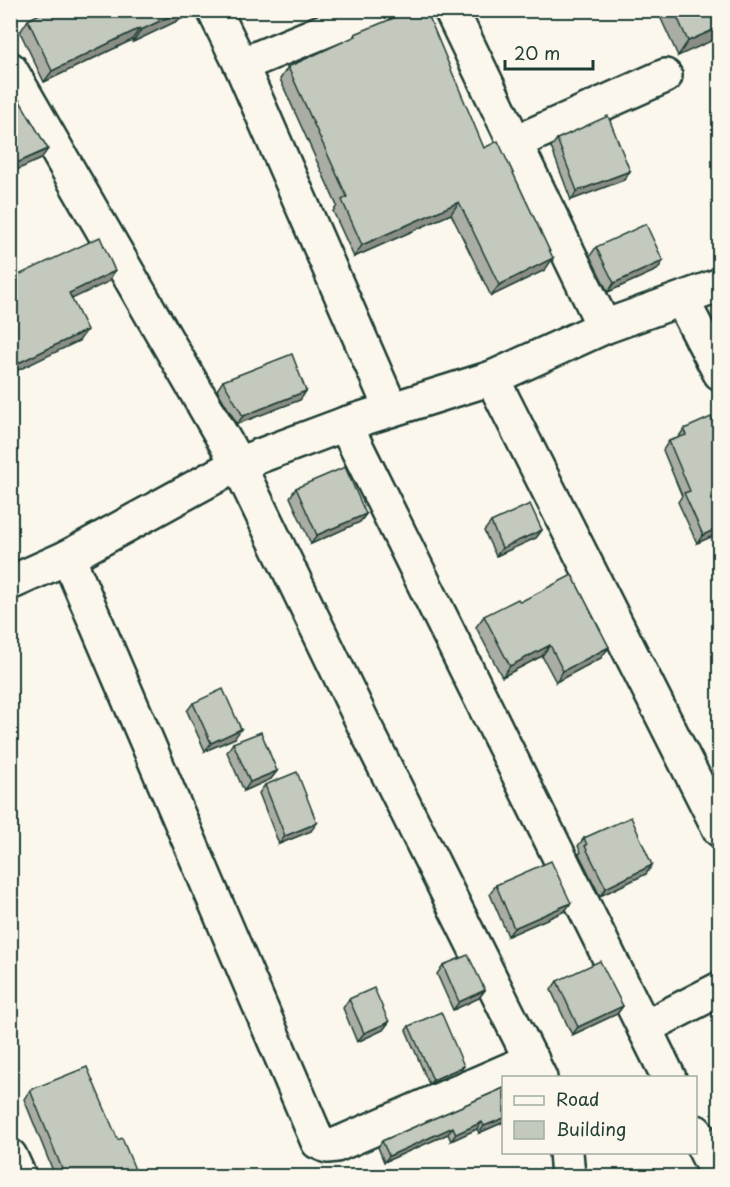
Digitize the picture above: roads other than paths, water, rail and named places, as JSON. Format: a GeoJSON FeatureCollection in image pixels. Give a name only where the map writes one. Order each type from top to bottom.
{"type":"FeatureCollection","features":[{"type":"Feature","properties":{"kind":"street"},"geometry":{"type":"LineString","coordinates":[[214,10],[241,65],[391,409]]}},
{"type":"Feature","properties":{"kind":"street"},"geometry":{"type":"LineString","coordinates":[[241,65],[375,10]]}},
{"type":"Feature","properties":{"kind":"street"},"geometry":{"type":"LineString","coordinates":[[451,10],[604,327]]}},
{"type":"Feature","properties":{"kind":"street"},"geometry":{"type":"LineString","coordinates":[[10,69],[238,464],[366,729],[536,1069],[518,1076]]}},
{"type":"Feature","properties":{"kind":"street"},"geometry":{"type":"LineString","coordinates":[[514,143],[665,76]]}},
{"type":"Feature","properties":{"kind":"street"},"geometry":{"type":"LineString","coordinates":[[10,583],[68,557],[238,464],[345,424],[492,378],[604,327],[720,285]]}},
{"type":"Feature","properties":{"kind":"street"},"geometry":{"type":"LineString","coordinates":[[682,300],[720,373]]}},
{"type":"Feature","properties":{"kind":"street"},"geometry":{"type":"LineString","coordinates":[[492,378],[720,830]]}},
{"type":"Feature","properties":{"kind":"street"},"geometry":{"type":"LineString","coordinates":[[345,424],[668,1076]]}},
{"type":"Feature","properties":{"kind":"street"},"geometry":{"type":"LineString","coordinates":[[68,557],[318,1142],[327,1146],[336,1145],[502,1082]]}},
{"type":"Feature","properties":{"kind":"street"},"geometry":{"type":"LineString","coordinates":[[644,1028],[720,989]]}},
{"type":"Feature","properties":{"kind":"street"},"geometry":{"type":"LineString","coordinates":[[697,1134],[718,1176]]}},
{"type":"Feature","properties":{"kind":"street"},"geometry":{"type":"LineString","coordinates":[[566,1154],[568,1176]]}},
{"type":"Feature","properties":{"kind":"street"},"geometry":{"type":"LineString","coordinates":[[10,1156],[19,1176]]}}]}
